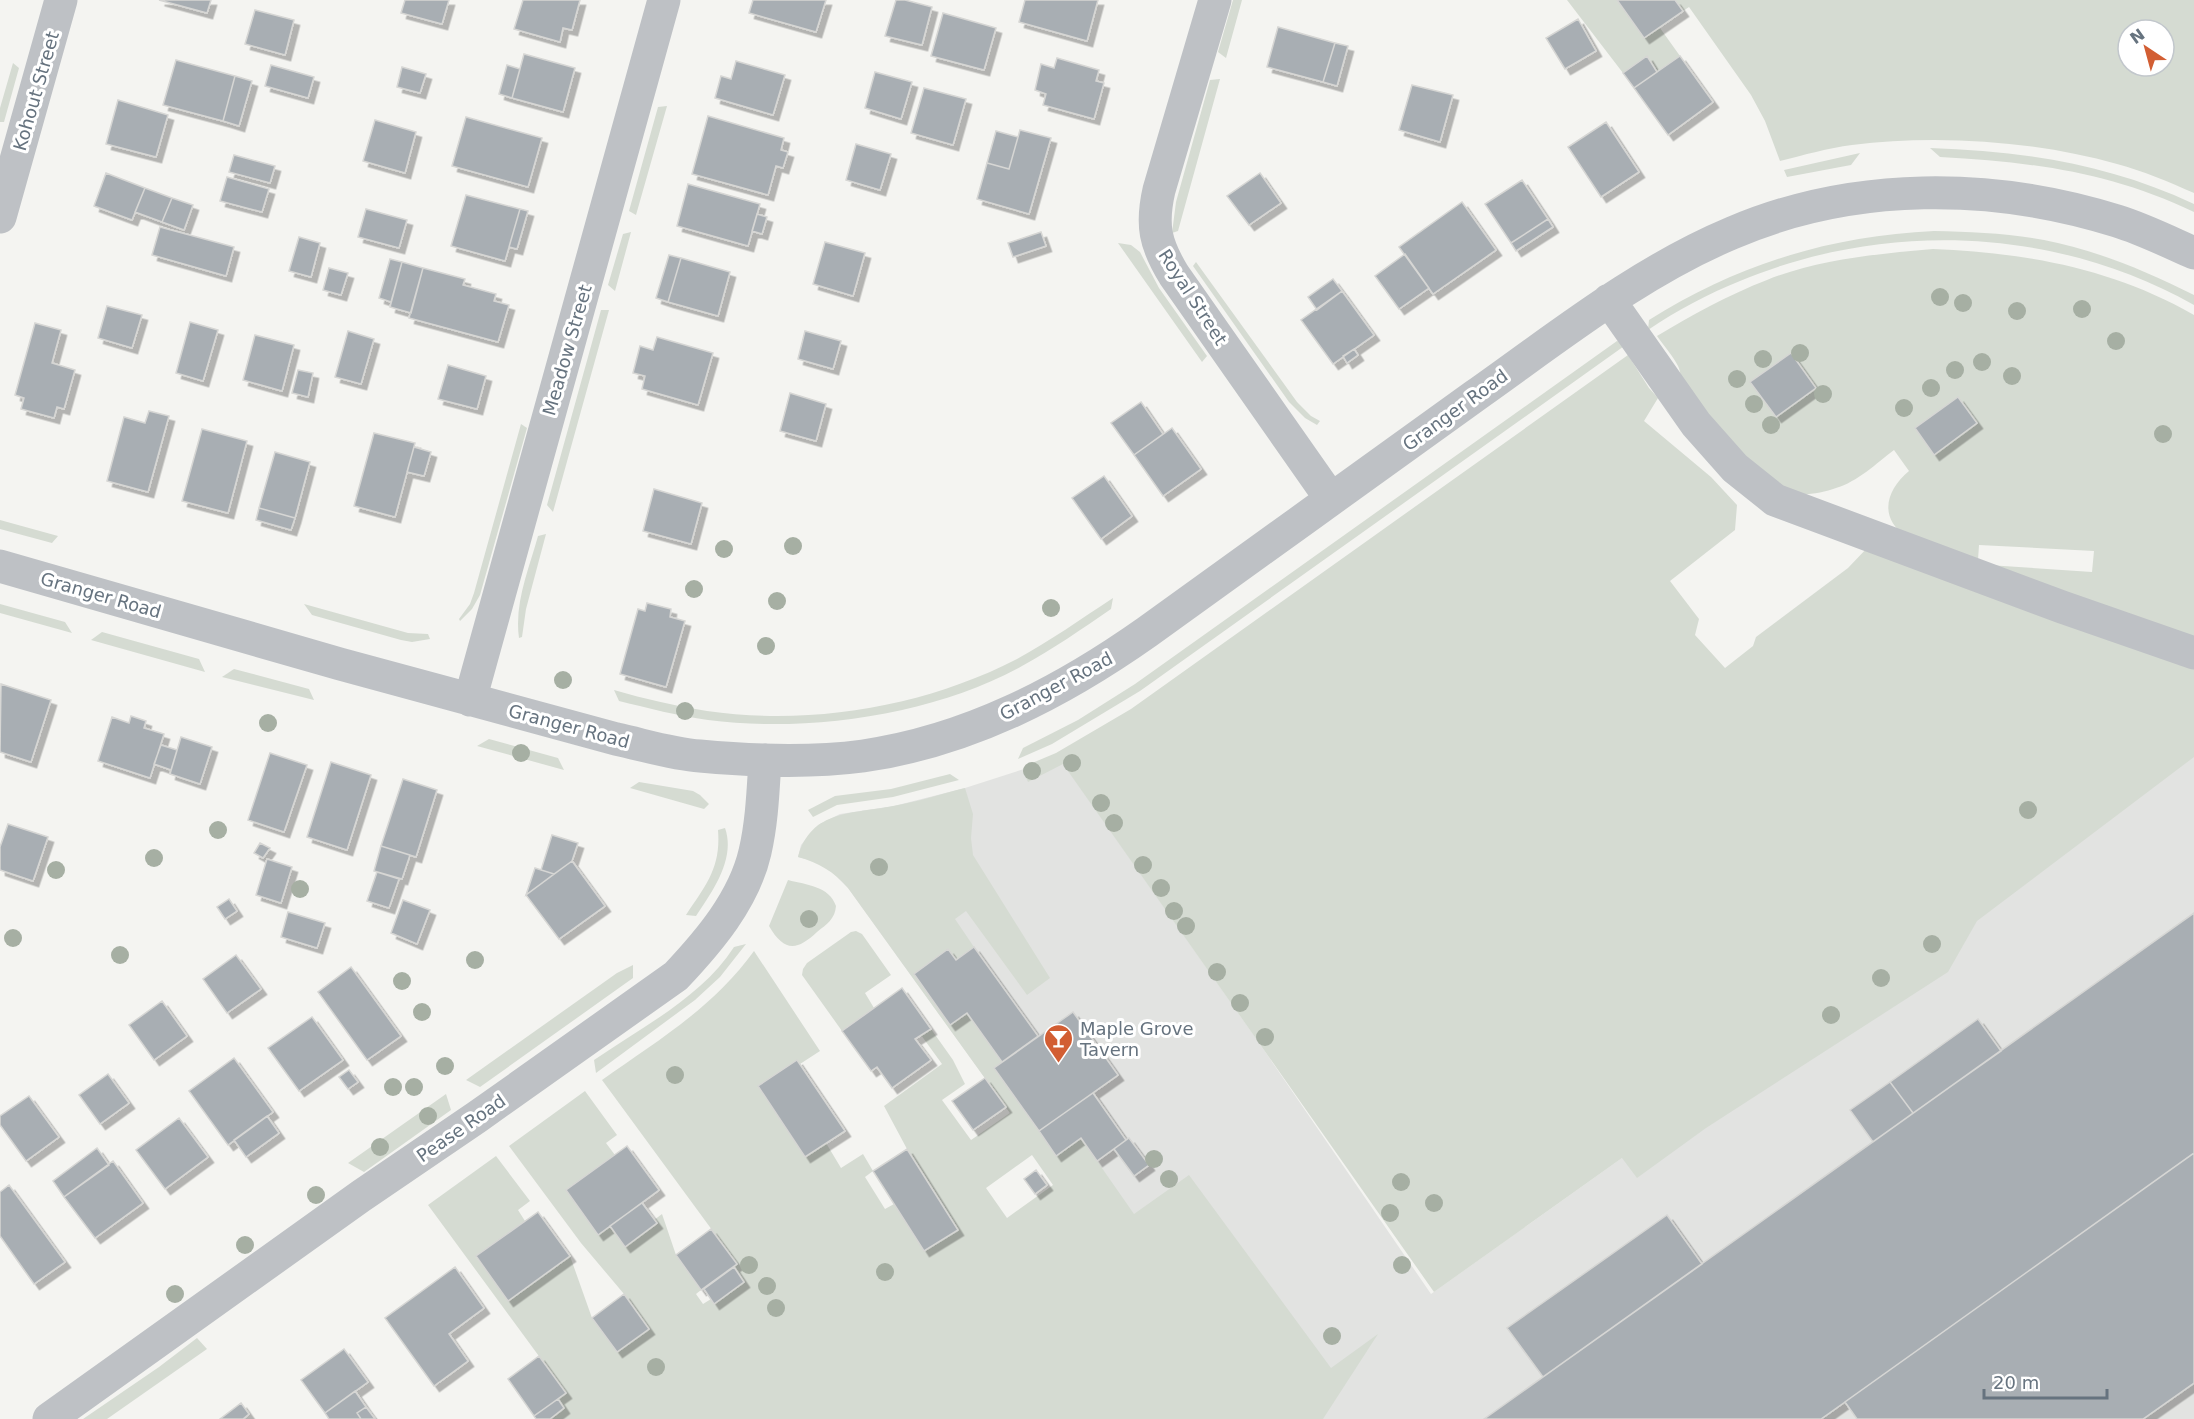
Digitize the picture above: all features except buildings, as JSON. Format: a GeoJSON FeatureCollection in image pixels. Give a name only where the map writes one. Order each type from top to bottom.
{"type":"FeatureCollection","features":[{"type":"Feature","properties":{"kind":"street","name":"Kohout Street"},"geometry":{"type":"LineString","coordinates":[[0,217],[61,0]]}},
{"type":"Feature","properties":{"kind":"street","name":"Meadow Street"},"geometry":{"type":"LineString","coordinates":[[470,700],[664,0]]}},
{"type":"Feature","properties":{"kind":"street","name":"Royal Street"},"geometry":{"type":"LineString","coordinates":[[1215,0],[1159,190],[1154,211],[1155,232],[1161,253],[1174,275],[1331,499]]}},
{"type":"Feature","properties":{"kind":"street","name":"Granger Road"},"geometry":{"type":"LineString","coordinates":[[0,566],[470,700],[658,748],[699,756],[765,760],[823,760],[863,756],[906,748],[973,728],[1071,682],[1107,660],[1609,300],[1649,276],[1734,232],[1820,206],[1856,199],[1906,193],[1950,192],[2006,197],[2119,221],[2194,253]]}},
{"type":"Feature","properties":{"kind":"street"},"geometry":{"type":"LineString","coordinates":[[1609,300],[1696,424],[1735,468],[1775,500],[2062,607],[2194,653]]}},
{"type":"Feature","properties":{"kind":"street","name":"Pease Road"},"geometry":{"type":"LineString","coordinates":[[49,1419],[361,1196],[676,976],[699,951],[742,887],[755,854],[761,821],[765,760]]}},
{"type":"Feature","properties":{"kind":"shaded area"},"geometry":{"type":"Polygon","coordinates":[[[1233,0],[1242,0],[1226,58],[1218,52],[1233,0]]]}},
{"type":"Feature","properties":{"kind":"shaded area"},"geometry":{"type":"Polygon","coordinates":[[[1567,0],[1617,0],[1644,38],[1660,28],[1680,56],[1657,72],[1647,57],[1623,73],[1567,0]]]}},
{"type":"Feature","properties":{"kind":"shaded area"},"geometry":{"type":"Polygon","coordinates":[[[1675,0],[2194,0],[2194,193],[2136,170],[2086,156],[1986,142],[1918,140],[1884,142],[1834,148],[1780,161],[1765,121],[1751,95],[1689,7],[1683,11],[1675,0]]]}},
{"type":"Feature","properties":{"kind":"shaded area"},"geometry":{"type":"Polygon","coordinates":[[[13,63],[19,68],[4,122],[0,122],[0,108],[13,63]]]}},
{"type":"Feature","properties":{"kind":"shaded area"},"geometry":{"type":"Polygon","coordinates":[[[1220,79],[1178,231],[1172,233],[1176,202],[1210,80],[1220,79]]]}},
{"type":"Feature","properties":{"kind":"shaded area"},"geometry":{"type":"Polygon","coordinates":[[[667,106],[636,215],[629,211],[658,107],[667,106]]]}},
{"type":"Feature","properties":{"kind":"shaded area"},"geometry":{"type":"Polygon","coordinates":[[[1930,148],[2032,156],[2098,169],[2162,190],[2194,204],[2194,212],[2163,198],[2101,178],[2039,166],[1940,157],[1930,148]]]}},
{"type":"Feature","properties":{"kind":"shaded area"},"geometry":{"type":"Polygon","coordinates":[[[1860,153],[1851,165],[1787,177],[1784,170],[1860,153]]]}},
{"type":"Feature","properties":{"kind":"shaded area"},"geometry":{"type":"Polygon","coordinates":[[[1934,231],[2017,236],[2083,249],[2139,270],[2194,295],[2194,305],[2141,279],[2085,260],[2028,247],[1970,241],[1911,241],[1853,248],[1796,261],[1716,291],[1648,330],[1649,320],[1683,300],[1716,283],[1786,256],[1858,239],[1934,231]]]}},
{"type":"Feature","properties":{"kind":"shaded area"},"geometry":{"type":"Polygon","coordinates":[[[631,232],[615,291],[608,285],[623,234],[631,232]]]}},
{"type":"Feature","properties":{"kind":"shaded area"},"geometry":{"type":"Polygon","coordinates":[[[1118,243],[1131,245],[1140,252],[1159,288],[1207,356],[1202,362],[1118,243]]]}},
{"type":"Feature","properties":{"kind":"shaded area"},"geometry":{"type":"Polygon","coordinates":[[[1933,249],[2001,254],[2068,266],[2132,285],[2194,315],[2194,641],[2168,634],[1907,537],[1892,521],[1889,513],[1888,504],[1891,495],[1909,471],[1894,450],[1859,477],[1830,490],[1799,494],[1774,486],[1728,446],[1714,429],[1690,397],[1682,382],[1676,362],[1657,336],[1724,299],[1787,273],[1849,258],[1933,249]],[[1979,545],[1978,560],[1988,565],[2092,572],[2094,551],[1979,545]]]}},
{"type":"Feature","properties":{"kind":"shaded area"},"geometry":{"type":"Polygon","coordinates":[[[1196,262],[1297,402],[1311,416],[1320,421],[1317,425],[1305,418],[1289,402],[1193,266],[1196,262]]]}},
{"type":"Feature","properties":{"kind":"shaded area"},"geometry":{"type":"Polygon","coordinates":[[[601,310],[609,310],[553,512],[547,505],[601,310]]]}},
{"type":"Feature","properties":{"kind":"shaded area"},"geometry":{"type":"Polygon","coordinates":[[[1617,341],[1627,344],[1140,691],[1052,744],[1018,759],[1023,748],[1078,720],[1135,684],[1617,341]]]}},
{"type":"Feature","properties":{"kind":"shaded area"},"geometry":{"type":"Polygon","coordinates":[[[1628,355],[1658,398],[1644,421],[1711,477],[1737,505],[1735,530],[1670,581],[1699,619],[1695,635],[1725,668],[1753,646],[1756,637],[1848,568],[1869,546],[2194,668],[2194,757],[1977,921],[1948,972],[1706,1128],[1637,1178],[1622,1158],[1434,1292],[1063,764],[1028,782],[1023,771],[1025,766],[1056,753],[1131,709],[1628,355]]]}},
{"type":"Feature","properties":{"kind":"shaded area"},"geometry":{"type":"Polygon","coordinates":[[[521,424],[527,428],[480,595],[472,609],[460,621],[474,593],[521,424]]]}},
{"type":"Feature","properties":{"kind":"shaded area"},"geometry":{"type":"Polygon","coordinates":[[[0,520],[58,536],[52,543],[0,529],[0,520]]]}},
{"type":"Feature","properties":{"kind":"shaded area"},"geometry":{"type":"Polygon","coordinates":[[[546,534],[526,609],[522,637],[519,638],[520,599],[523,586],[538,536],[546,534]]]}},
{"type":"Feature","properties":{"kind":"shaded area"},"geometry":{"type":"Polygon","coordinates":[[[1113,598],[1111,609],[1089,624],[1022,666],[987,683],[950,697],[869,716],[828,722],[786,724],[708,720],[619,701],[614,690],[684,707],[746,715],[826,714],[866,709],[905,701],[981,676],[1029,652],[1113,598]]]}},
{"type":"Feature","properties":{"kind":"shaded area"},"geometry":{"type":"Polygon","coordinates":[[[0,604],[65,622],[72,633],[0,613],[0,604]]]}},
{"type":"Feature","properties":{"kind":"shaded area"},"geometry":{"type":"Polygon","coordinates":[[[304,604],[408,633],[428,634],[430,639],[412,642],[401,640],[312,615],[304,604]]]}},
{"type":"Feature","properties":{"kind":"shaded area"},"geometry":{"type":"Polygon","coordinates":[[[102,632],[199,659],[205,672],[91,640],[102,632]]]}},
{"type":"Feature","properties":{"kind":"shaded area"},"geometry":{"type":"Polygon","coordinates":[[[234,669],[309,689],[314,700],[222,677],[234,669]]]}},
{"type":"Feature","properties":{"kind":"shaded area"},"geometry":{"type":"Polygon","coordinates":[[[489,739],[558,758],[564,770],[477,746],[489,739]]]}},
{"type":"Feature","properties":{"kind":"shaded area"},"geometry":{"type":"Polygon","coordinates":[[[2194,750],[2194,1419],[1257,1419],[1010,1113],[848,888],[829,869],[817,862],[798,857],[801,845],[818,825],[840,814],[894,806],[965,788],[1024,769],[1025,766],[1063,763],[1431,1294],[2194,750]]]}},
{"type":"Feature","properties":{"kind":"shaded area"},"geometry":{"type":"Polygon","coordinates":[[[950,774],[959,780],[893,797],[837,805],[813,817],[808,810],[835,796],[891,789],[950,774]]]}},
{"type":"Feature","properties":{"kind":"shaded area"},"geometry":{"type":"Polygon","coordinates":[[[639,782],[693,791],[709,804],[704,809],[630,788],[639,782]]]}},
{"type":"Feature","properties":{"kind":"shaded area"},"geometry":{"type":"Polygon","coordinates":[[[965,788],[973,814],[971,838],[973,855],[1050,978],[1027,995],[966,911],[955,919],[974,947],[956,960],[948,949],[951,1024],[967,1013],[1002,1062],[994,1068],[1056,1155],[1081,1138],[1134,1214],[1189,1175],[1331,1368],[1378,1334],[1323,1419],[550,1419],[564,1408],[558,1399],[566,1393],[428,1205],[496,1156],[530,1201],[518,1210],[525,1221],[476,1257],[509,1301],[570,1256],[592,1318],[618,1352],[649,1328],[581,1243],[509,1146],[585,1091],[617,1135],[606,1143],[615,1155],[566,1190],[598,1234],[610,1226],[625,1247],[657,1224],[654,1220],[662,1214],[676,1255],[701,1290],[696,1294],[703,1304],[711,1299],[715,1303],[744,1282],[734,1267],[737,1264],[602,1080],[664,1037],[703,1006],[738,971],[754,951],[820,1051],[800,1064],[797,1060],[758,1086],[805,1157],[826,1143],[841,1168],[863,1154],[873,1171],[865,1177],[885,1209],[894,1204],[924,1251],[958,1230],[907,1149],[884,1106],[942,1064],[921,1035],[931,1029],[953,1060],[965,1084],[942,1100],[971,1140],[1010,1113],[848,888],[825,868],[798,857],[804,841],[813,830],[836,816],[902,804],[965,788]],[[1032,1155],[986,1188],[1007,1218],[1053,1185],[1032,1155]]]}},
{"type":"Feature","properties":{"kind":"shaded area"},"geometry":{"type":"Polygon","coordinates":[[[725,828],[728,840],[721,875],[696,916],[686,915],[711,876],[717,855],[718,830],[725,828]]]}},
{"type":"Feature","properties":{"kind":"shaded area"},"geometry":{"type":"Polygon","coordinates":[[[788,880],[823,890],[833,899],[836,906],[827,924],[803,943],[791,946],[780,941],[769,926],[788,880]]]}},
{"type":"Feature","properties":{"kind":"shaded area"},"geometry":{"type":"Polygon","coordinates":[[[856,931],[862,934],[891,975],[865,993],[874,1008],[842,1031],[802,975],[807,963],[851,932],[856,931]]]}},
{"type":"Feature","properties":{"kind":"shaded area"},"geometry":{"type":"Polygon","coordinates":[[[746,944],[720,977],[695,1000],[596,1073],[594,1060],[670,1010],[705,981],[734,947],[746,944]]]}},
{"type":"Feature","properties":{"kind":"shaded area"},"geometry":{"type":"Polygon","coordinates":[[[633,965],[633,978],[480,1087],[466,1080],[617,973],[633,965]]]}},
{"type":"Feature","properties":{"kind":"shaded area"},"geometry":{"type":"Polygon","coordinates":[[[446,1094],[451,1110],[364,1172],[348,1163],[446,1094]]]}},
{"type":"Feature","properties":{"kind":"shaded area"},"geometry":{"type":"Polygon","coordinates":[[[197,1338],[207,1349],[107,1419],[83,1419],[159,1367],[197,1338]]]}},
{"type":"Feature","properties":{"kind":"place","name":"Maple Grove Tavern"},"geometry":{"type":"Point","coordinates":[1059,1064]}}]}
